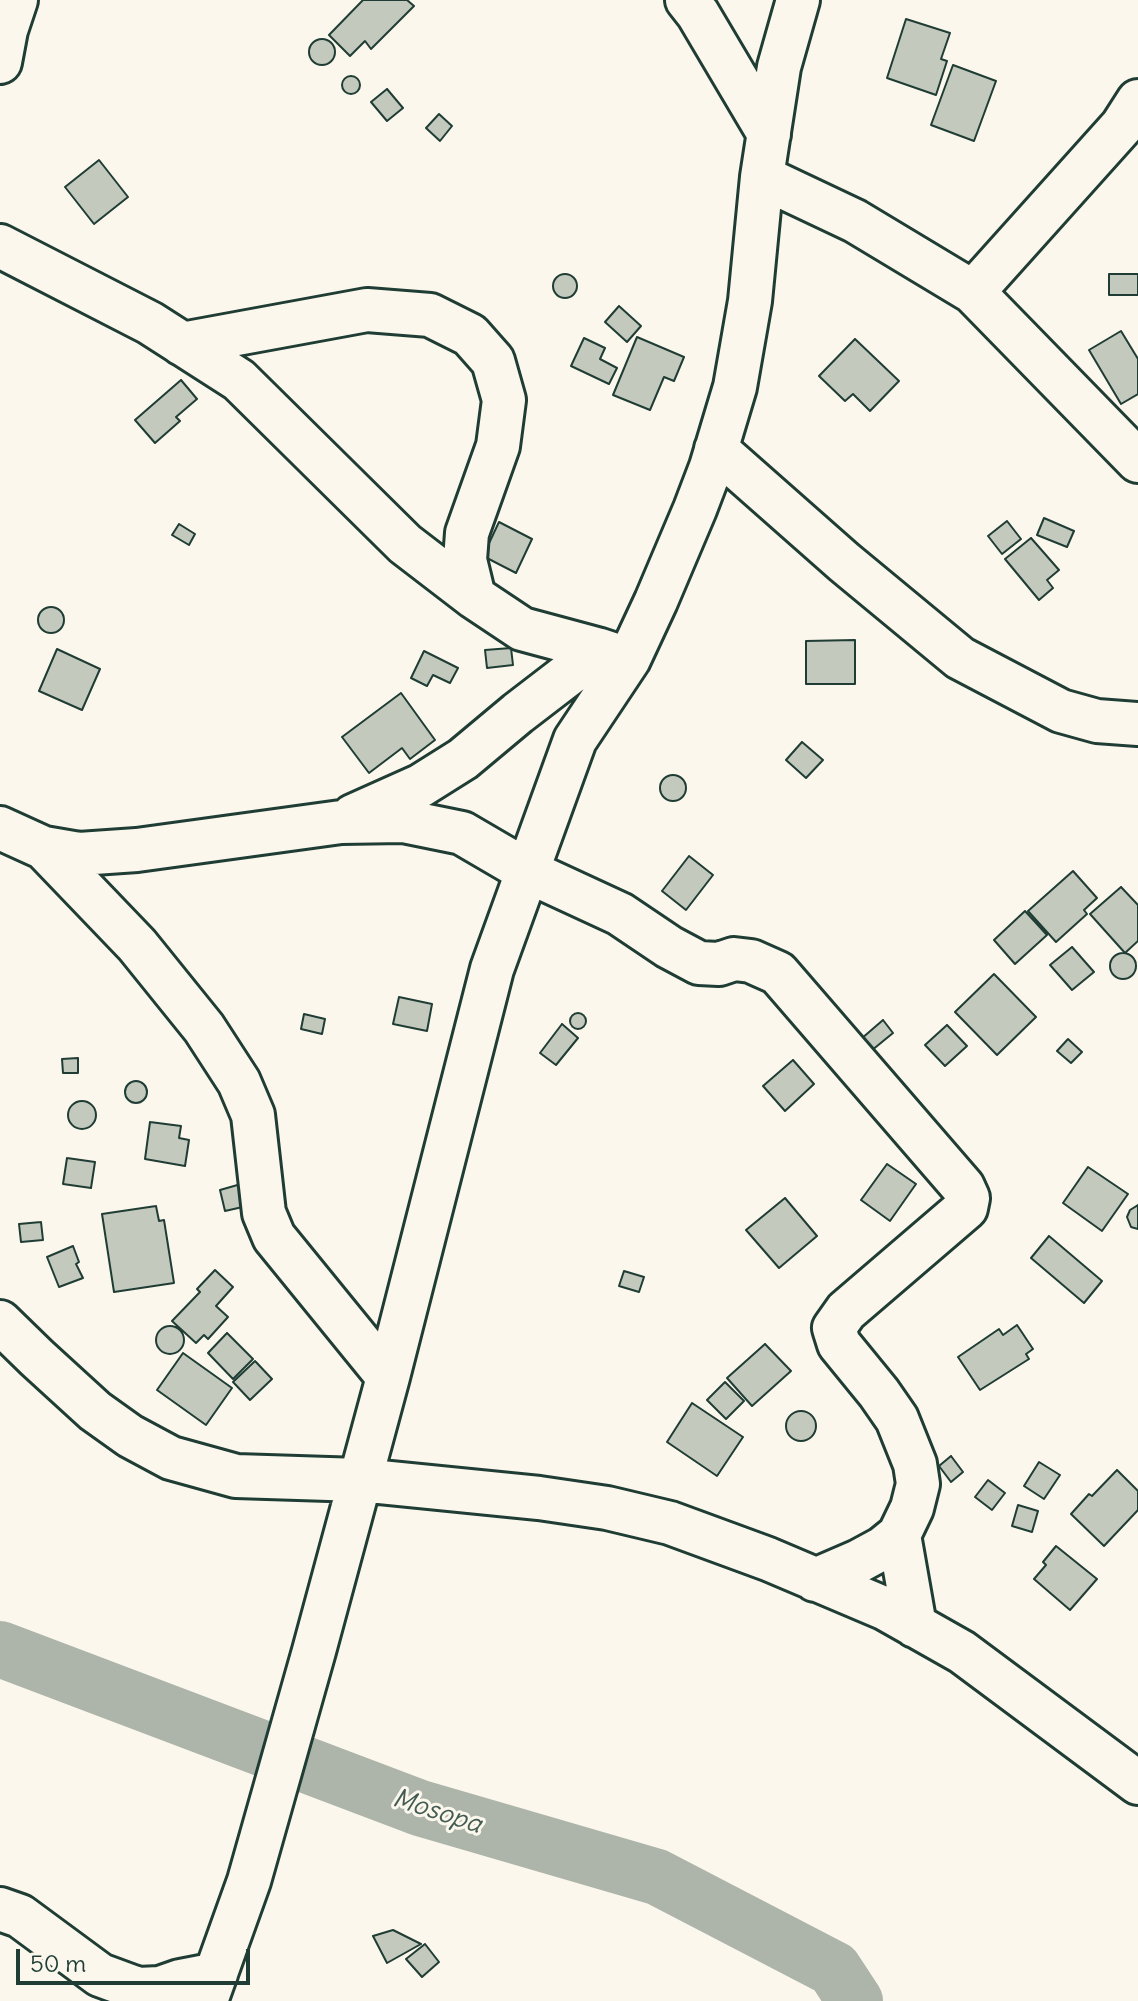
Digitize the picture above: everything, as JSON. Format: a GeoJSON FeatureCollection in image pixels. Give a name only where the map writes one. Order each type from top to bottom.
{"type":"FeatureCollection","features":[{"type":"Feature","properties":{"kind":"street"},"geometry":{"type":"LineString","coordinates":[[0,62],[16,0]]}},
{"type":"Feature","properties":{"kind":"street"},"geometry":{"type":"LineString","coordinates":[[687,0],[769,134]]}},
{"type":"Feature","properties":{"kind":"street"},"geometry":{"type":"LineString","coordinates":[[0,1909],[20,1916],[100,1975],[138,1989],[160,1988],[180,1981],[211,1988],[249,1881],[314,1651],[388,1377],[492,969],[575,740],[614,655],[695,509],[735,387],[750,301],[762,177],[779,67],[798,0]]}},
{"type":"Feature","properties":{"kind":"street"},"geometry":{"type":"LineString","coordinates":[[973,292],[1122,126],[1138,101]]}},
{"type":"Feature","properties":{"kind":"street"},"geometry":{"type":"LineString","coordinates":[[762,177],[855,221],[973,292],[1138,461]]}},
{"type":"Feature","properties":{"kind":"street"},"geometry":{"type":"LineString","coordinates":[[0,246],[150,323],[239,380],[405,544],[522,629],[614,655]]}},
{"type":"Feature","properties":{"kind":"street"},"geometry":{"type":"LineString","coordinates":[[182,344],[367,310],[430,315],[470,335],[493,361],[504,400],[498,446],[467,533],[465,560],[474,597]]}},
{"type":"Feature","properties":{"kind":"street"},"geometry":{"type":"LineString","coordinates":[[716,449],[844,562],[960,658],[1061,711],[1097,721],[1138,724]]}},
{"type":"Feature","properties":{"kind":"street"},"geometry":{"type":"LineString","coordinates":[[341,822],[420,786],[463,759],[518,713],[614,655]]}},
{"type":"Feature","properties":{"kind":"street"},"geometry":{"type":"LineString","coordinates":[[0,828],[44,848],[79,854],[137,850],[341,822],[403,821],[462,833],[527,871],[620,914],[699,963],[719,964],[734,959],[751,961],[778,973],[963,1187],[968,1198],[966,1208],[846,1311],[834,1328],[839,1344],[897,1419],[915,1464],[918,1484],[912,1508],[899,1535],[859,1561],[815,1580]]}},
{"type":"Feature","properties":{"kind":"street"},"geometry":{"type":"LineString","coordinates":[[44,848],[137,945],[204,1028],[239,1082],[253,1115],[264,1213],[274,1237],[388,1377]]}},
{"type":"Feature","properties":{"kind":"street"},"geometry":{"type":"LineString","coordinates":[[0,1322],[95,1411],[130,1436],[171,1458],[236,1476],[360,1480],[607,1508],[670,1523],[768,1559],[886,1609],[962,1652],[1138,1783]]}},
{"type":"Feature","properties":{"kind":"street"},"geometry":{"type":"LineString","coordinates":[[899,1535],[915,1626]]}},
{"type":"Feature","properties":{"kind":"building"},"geometry":{"type":"Polygon","coordinates":[[[363,0],[407,0],[414,6],[371,49],[365,41],[350,56],[329,35],[363,0]]]}},
{"type":"Feature","properties":{"kind":"building"},"geometry":{"type":"Polygon","coordinates":[[[906,19],[950,33],[941,59],[947,61],[936,95],[887,78],[906,19]]]}},
{"type":"Feature","properties":{"kind":"building"},"geometry":{"type":"Polygon","coordinates":[[[322,39],[331,43],[335,52],[331,61],[322,65],[313,61],[309,52],[313,43],[322,39]]]}},
{"type":"Feature","properties":{"kind":"building"},"geometry":{"type":"Polygon","coordinates":[[[953,65],[996,81],[974,141],[931,125],[953,65]]]}},
{"type":"Feature","properties":{"kind":"building"},"geometry":{"type":"Polygon","coordinates":[[[351,76],[360,85],[351,94],[342,85],[351,76]]]}},
{"type":"Feature","properties":{"kind":"building"},"geometry":{"type":"Polygon","coordinates":[[[387,89],[403,108],[387,121],[371,102],[387,89]]]}},
{"type":"Feature","properties":{"kind":"building"},"geometry":{"type":"Polygon","coordinates":[[[439,114],[452,126],[440,141],[426,128],[439,114]]]}},
{"type":"Feature","properties":{"kind":"building"},"geometry":{"type":"Polygon","coordinates":[[[99,160],[128,197],[94,224],[65,187],[99,160]]]}},
{"type":"Feature","properties":{"kind":"building"},"geometry":{"type":"Polygon","coordinates":[[[565,274],[576,281],[577,286],[570,297],[565,298],[554,291],[553,286],[560,275],[565,274]]]}},
{"type":"Feature","properties":{"kind":"building"},"geometry":{"type":"Polygon","coordinates":[[[1109,274],[1138,274],[1138,295],[1109,295],[1109,274]]]}},
{"type":"Feature","properties":{"kind":"building"},"geometry":{"type":"Polygon","coordinates":[[[619,306],[641,326],[627,342],[605,322],[619,306]]]}},
{"type":"Feature","properties":{"kind":"building"},"geometry":{"type":"Polygon","coordinates":[[[1121,331],[1138,359],[1138,394],[1121,404],[1089,350],[1121,331]]]}},
{"type":"Feature","properties":{"kind":"building"},"geometry":{"type":"Polygon","coordinates":[[[637,337],[684,357],[674,381],[664,377],[650,410],[613,395],[637,337]]]}},
{"type":"Feature","properties":{"kind":"building"},"geometry":{"type":"Polygon","coordinates":[[[584,338],[605,348],[600,359],[617,368],[609,384],[571,366],[584,338]]]}},
{"type":"Feature","properties":{"kind":"building"},"geometry":{"type":"Polygon","coordinates":[[[855,339],[899,381],[870,411],[853,394],[845,401],[819,376],[855,339]]]}},
{"type":"Feature","properties":{"kind":"building"},"geometry":{"type":"Polygon","coordinates":[[[181,380],[197,399],[176,417],[180,421],[155,443],[135,420],[181,380]]]}},
{"type":"Feature","properties":{"kind":"building"},"geometry":{"type":"Polygon","coordinates":[[[1044,518],[1074,531],[1067,547],[1037,535],[1044,518]]]}},
{"type":"Feature","properties":{"kind":"building"},"geometry":{"type":"Polygon","coordinates":[[[1007,521],[1021,539],[1002,554],[988,536],[1007,521]]]}},
{"type":"Feature","properties":{"kind":"building"},"geometry":{"type":"Polygon","coordinates":[[[499,522],[532,539],[516,573],[483,556],[499,522]]]}},
{"type":"Feature","properties":{"kind":"building"},"geometry":{"type":"Polygon","coordinates":[[[179,524],[195,534],[189,545],[172,535],[179,524]]]}},
{"type":"Feature","properties":{"kind":"building"},"geometry":{"type":"Polygon","coordinates":[[[1031,538],[1059,570],[1047,580],[1053,588],[1039,600],[1005,559],[1031,538]]]}},
{"type":"Feature","properties":{"kind":"building"},"geometry":{"type":"Polygon","coordinates":[[[51,607],[60,611],[64,620],[60,629],[51,633],[42,629],[38,620],[42,611],[51,607]]]}},
{"type":"Feature","properties":{"kind":"building"},"geometry":{"type":"Polygon","coordinates":[[[855,640],[855,684],[806,684],[806,641],[855,640]]]}},
{"type":"Feature","properties":{"kind":"building"},"geometry":{"type":"Polygon","coordinates":[[[511,648],[513,665],[487,668],[485,650],[511,648]]]}},
{"type":"Feature","properties":{"kind":"building"},"geometry":{"type":"Polygon","coordinates":[[[57,649],[100,669],[82,710],[39,691],[57,649]]]}},
{"type":"Feature","properties":{"kind":"building"},"geometry":{"type":"Polygon","coordinates":[[[424,651],[458,668],[450,683],[433,675],[427,686],[411,678],[424,651]]]}},
{"type":"Feature","properties":{"kind":"building"},"geometry":{"type":"Polygon","coordinates":[[[401,693],[435,740],[410,759],[402,748],[369,773],[342,737],[401,693]]]}},
{"type":"Feature","properties":{"kind":"building"},"geometry":{"type":"Polygon","coordinates":[[[802,742],[823,760],[806,778],[786,760],[802,742]]]}},
{"type":"Feature","properties":{"kind":"building"},"geometry":{"type":"Polygon","coordinates":[[[673,775],[682,779],[686,788],[682,797],[673,801],[664,797],[660,788],[664,779],[673,775]]]}},
{"type":"Feature","properties":{"kind":"building"},"geometry":{"type":"Polygon","coordinates":[[[689,856],[713,875],[686,910],[662,891],[689,856]]]}},
{"type":"Feature","properties":{"kind":"building"},"geometry":{"type":"Polygon","coordinates":[[[1073,871],[1097,898],[1084,910],[1087,914],[1056,942],[1028,911],[1073,871]]]}},
{"type":"Feature","properties":{"kind":"building"},"geometry":{"type":"Polygon","coordinates":[[[1121,887],[1138,905],[1138,941],[1125,953],[1090,914],[1121,887]]]}},
{"type":"Feature","properties":{"kind":"building"},"geometry":{"type":"Polygon","coordinates":[[[1025,911],[1047,935],[1015,964],[994,940],[1025,911]]]}},
{"type":"Feature","properties":{"kind":"building"},"geometry":{"type":"Polygon","coordinates":[[[1072,947],[1094,972],[1072,990],[1050,965],[1072,947]]]}},
{"type":"Feature","properties":{"kind":"building"},"geometry":{"type":"Polygon","coordinates":[[[1123,953],[1132,957],[1136,966],[1132,975],[1123,979],[1114,975],[1110,966],[1114,957],[1123,953]]]}},
{"type":"Feature","properties":{"kind":"building"},"geometry":{"type":"Polygon","coordinates":[[[994,974],[1036,1017],[997,1055],[955,1012],[994,974]]]}},
{"type":"Feature","properties":{"kind":"building"},"geometry":{"type":"Polygon","coordinates":[[[399,997],[432,1004],[427,1031],[393,1024],[399,997]]]}},
{"type":"Feature","properties":{"kind":"building"},"geometry":{"type":"Polygon","coordinates":[[[575,1013],[581,1013],[586,1021],[584,1027],[575,1029],[570,1024],[570,1018],[575,1013]]]}},
{"type":"Feature","properties":{"kind":"building"},"geometry":{"type":"Polygon","coordinates":[[[304,1014],[325,1019],[322,1034],[301,1029],[304,1014]]]}},
{"type":"Feature","properties":{"kind":"building"},"geometry":{"type":"Polygon","coordinates":[[[883,1020],[893,1033],[871,1051],[861,1039],[883,1020]]]}},
{"type":"Feature","properties":{"kind":"building"},"geometry":{"type":"Polygon","coordinates":[[[562,1024],[578,1038],[556,1065],[540,1053],[562,1024]]]}},
{"type":"Feature","properties":{"kind":"building"},"geometry":{"type":"Polygon","coordinates":[[[947,1025],[967,1046],[945,1066],[925,1045],[947,1025]]]}},
{"type":"Feature","properties":{"kind":"building"},"geometry":{"type":"Polygon","coordinates":[[[1068,1039],[1082,1052],[1071,1063],[1057,1051],[1068,1039]]]}},
{"type":"Feature","properties":{"kind":"building"},"geometry":{"type":"Polygon","coordinates":[[[78,1058],[78,1073],[63,1073],[62,1059],[78,1058]]]}},
{"type":"Feature","properties":{"kind":"building"},"geometry":{"type":"Polygon","coordinates":[[[793,1060],[814,1084],[785,1111],[763,1086],[793,1060]]]}},
{"type":"Feature","properties":{"kind":"building"},"geometry":{"type":"Polygon","coordinates":[[[132,1081],[140,1081],[147,1092],[140,1103],[132,1103],[125,1096],[125,1088],[132,1081]]]}},
{"type":"Feature","properties":{"kind":"building"},"geometry":{"type":"Polygon","coordinates":[[[82,1101],[92,1105],[96,1115],[92,1125],[82,1129],[72,1125],[68,1115],[72,1105],[82,1101]]]}},
{"type":"Feature","properties":{"kind":"building"},"geometry":{"type":"Polygon","coordinates":[[[150,1122],[181,1126],[179,1138],[189,1140],[185,1166],[145,1159],[150,1122]]]}},
{"type":"Feature","properties":{"kind":"building"},"geometry":{"type":"Polygon","coordinates":[[[67,1158],[95,1162],[91,1188],[63,1184],[67,1158]]]}},
{"type":"Feature","properties":{"kind":"building"},"geometry":{"type":"Polygon","coordinates":[[[887,1164],[916,1184],[890,1221],[861,1200],[887,1164]]]}},
{"type":"Feature","properties":{"kind":"building"},"geometry":{"type":"Polygon","coordinates":[[[1088,1167],[1128,1194],[1102,1231],[1063,1203],[1088,1167]]]}},
{"type":"Feature","properties":{"kind":"building"},"geometry":{"type":"Polygon","coordinates":[[[241,1184],[247,1206],[225,1211],[220,1190],[241,1184]]]}},
{"type":"Feature","properties":{"kind":"building"},"geometry":{"type":"Polygon","coordinates":[[[785,1198],[817,1236],[779,1268],[746,1230],[785,1198]]]}},
{"type":"Feature","properties":{"kind":"building"},"geometry":{"type":"Polygon","coordinates":[[[1138,1205],[1138,1229],[1131,1227],[1127,1217],[1130,1210],[1138,1205]]]}},
{"type":"Feature","properties":{"kind":"building"},"geometry":{"type":"Polygon","coordinates":[[[156,1206],[159,1221],[164,1220],[174,1283],[114,1292],[102,1214],[156,1206]]]}},
{"type":"Feature","properties":{"kind":"building"},"geometry":{"type":"Polygon","coordinates":[[[41,1222],[43,1240],[21,1242],[19,1224],[41,1222]]]}},
{"type":"Feature","properties":{"kind":"building"},"geometry":{"type":"Polygon","coordinates":[[[1049,1236],[1102,1281],[1084,1303],[1031,1258],[1049,1236]]]}},
{"type":"Feature","properties":{"kind":"building"},"geometry":{"type":"Polygon","coordinates":[[[73,1246],[79,1262],[76,1264],[83,1278],[59,1287],[47,1257],[73,1246]]]}},
{"type":"Feature","properties":{"kind":"building"},"geometry":{"type":"Polygon","coordinates":[[[215,1270],[233,1287],[216,1306],[228,1317],[208,1339],[204,1335],[196,1343],[172,1321],[200,1292],[197,1289],[215,1270]]]}},
{"type":"Feature","properties":{"kind":"building"},"geometry":{"type":"Polygon","coordinates":[[[624,1271],[644,1277],[639,1292],[619,1286],[624,1271]]]}},
{"type":"Feature","properties":{"kind":"building"},"geometry":{"type":"Polygon","coordinates":[[[1017,1325],[1033,1349],[1026,1354],[1029,1359],[980,1390],[958,1357],[999,1329],[1003,1335],[1017,1325]]]}},
{"type":"Feature","properties":{"kind":"building"},"geometry":{"type":"Polygon","coordinates":[[[170,1326],[180,1330],[184,1340],[180,1350],[170,1354],[160,1350],[156,1340],[160,1330],[170,1326]]]}},
{"type":"Feature","properties":{"kind":"building"},"geometry":{"type":"Polygon","coordinates":[[[227,1333],[253,1359],[233,1379],[208,1353],[227,1333]]]}},
{"type":"Feature","properties":{"kind":"building"},"geometry":{"type":"Polygon","coordinates":[[[765,1344],[791,1371],[752,1406],[727,1378],[765,1344]]]}},
{"type":"Feature","properties":{"kind":"building"},"geometry":{"type":"Polygon","coordinates":[[[183,1353],[232,1388],[206,1425],[157,1390],[183,1353]]]}},
{"type":"Feature","properties":{"kind":"building"},"geometry":{"type":"Polygon","coordinates":[[[255,1361],[272,1379],[250,1400],[233,1382],[255,1361]]]}},
{"type":"Feature","properties":{"kind":"building"},"geometry":{"type":"Polygon","coordinates":[[[725,1382],[744,1401],[726,1419],[707,1400],[725,1382]]]}},
{"type":"Feature","properties":{"kind":"building"},"geometry":{"type":"Polygon","coordinates":[[[692,1403],[743,1437],[717,1476],[667,1442],[692,1403]]]}},
{"type":"Feature","properties":{"kind":"building"},"geometry":{"type":"Polygon","coordinates":[[[801,1411],[812,1415],[816,1426],[812,1437],[801,1441],[790,1437],[786,1426],[790,1415],[801,1411]]]}},
{"type":"Feature","properties":{"kind":"building"},"geometry":{"type":"Polygon","coordinates":[[[951,1456],[963,1472],[951,1482],[939,1466],[951,1456]]]}},
{"type":"Feature","properties":{"kind":"building"},"geometry":{"type":"Polygon","coordinates":[[[1039,1462],[1060,1475],[1044,1499],[1024,1486],[1039,1462]]]}},
{"type":"Feature","properties":{"kind":"building"},"geometry":{"type":"Polygon","coordinates":[[[1117,1470],[1138,1491],[1138,1510],[1104,1546],[1071,1514],[1117,1470]]]}},
{"type":"Feature","properties":{"kind":"building"},"geometry":{"type":"Polygon","coordinates":[[[988,1480],[1005,1493],[992,1510],[975,1497],[988,1480]]]}},
{"type":"Feature","properties":{"kind":"building"},"geometry":{"type":"Polygon","coordinates":[[[1018,1505],[1038,1511],[1032,1532],[1012,1526],[1018,1505]]]}},
{"type":"Feature","properties":{"kind":"building"},"geometry":{"type":"Polygon","coordinates":[[[1056,1546],[1097,1579],[1070,1610],[1034,1579],[1056,1546]]]}},
{"type":"Feature","properties":{"kind":"building"},"geometry":{"type":"Polygon","coordinates":[[[393,1930],[421,1944],[387,1963],[373,1936],[393,1930]]]}},
{"type":"Feature","properties":{"kind":"building"},"geometry":{"type":"Polygon","coordinates":[[[425,1944],[439,1962],[422,1977],[406,1959],[425,1944]]]}},
{"type":"Feature","properties":{"kind":"waterway","name":"Mosopa"},"geometry":{"type":"LineString","coordinates":[[0,1649],[420,1808],[657,1877],[834,1969],[855,2001]]}}]}
